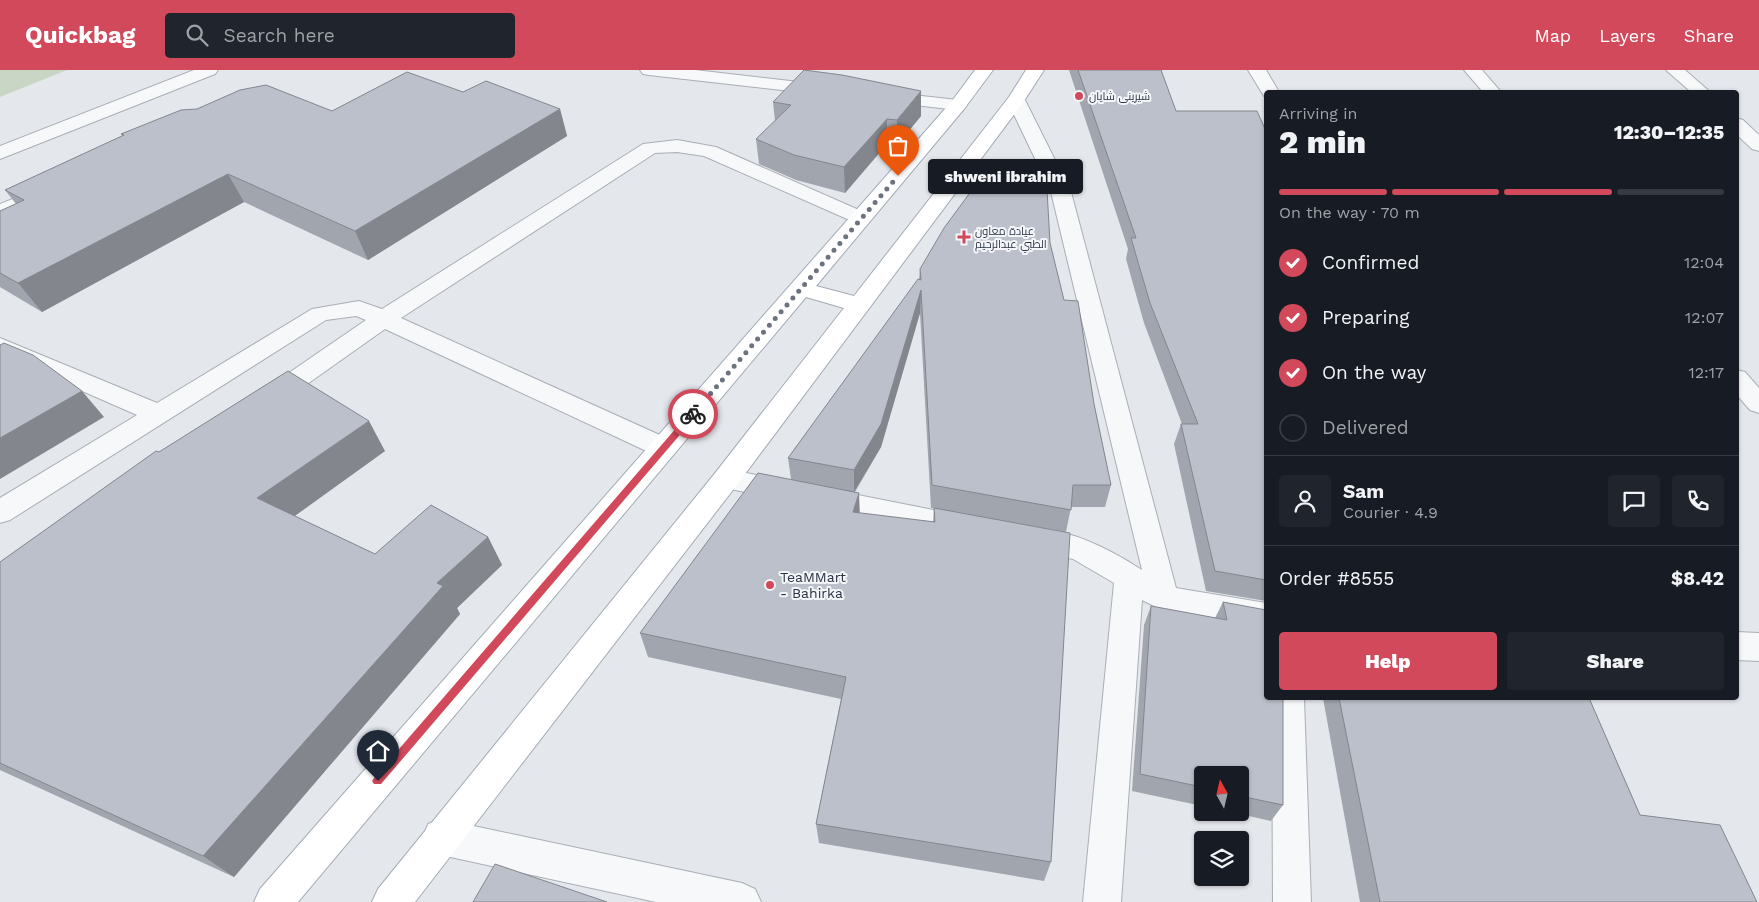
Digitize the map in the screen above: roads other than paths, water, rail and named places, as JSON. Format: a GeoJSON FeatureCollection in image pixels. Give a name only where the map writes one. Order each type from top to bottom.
{"type":"FeatureCollection","features":[{"type":"Feature","properties":{"kind":"main road"},"geometry":{"type":"LineString","coordinates":[[273,902],[958,106],[984,70]]}},
{"type":"Feature","properties":{"kind":"main road"},"geometry":{"type":"LineString","coordinates":[[391,902],[726,479],[1016,100],[1035,70]]}},
{"type":"Feature","properties":{"kind":"main road"},"geometry":{"type":"LineString","coordinates":[[801,289],[860,305]]}},
{"type":"Feature","properties":{"kind":"street"},"geometry":{"type":"LineString","coordinates":[[0,153],[209,70]]}},
{"type":"Feature","properties":{"kind":"street"},"geometry":{"type":"LineString","coordinates":[[648,70],[842,92]]}},
{"type":"Feature","properties":{"kind":"street"},"geometry":{"type":"LineString","coordinates":[[1257,70],[1269,90]]}},
{"type":"Feature","properties":{"kind":"street"},"geometry":{"type":"LineString","coordinates":[[1473,70],[1490,90]]}},
{"type":"Feature","properties":{"kind":"street"},"geometry":{"type":"LineString","coordinates":[[1675,70],[1699,90]]}},
{"type":"Feature","properties":{"kind":"street"},"geometry":{"type":"LineString","coordinates":[[871,96],[958,106]]}},
{"type":"Feature","properties":{"kind":"street"},"geometry":{"type":"LineString","coordinates":[[1016,100],[1061,192],[1164,598]]}},
{"type":"Feature","properties":{"kind":"street"},"geometry":{"type":"LineString","coordinates":[[1739,127],[1759,145]]}},
{"type":"Feature","properties":{"kind":"street"},"geometry":{"type":"LineString","coordinates":[[253,410],[384,319],[650,148],[677,146],[709,152],[861,218]]}},
{"type":"Feature","properties":{"kind":"street"},"geometry":{"type":"LineString","coordinates":[[0,211],[64,184]]}},
{"type":"Feature","properties":{"kind":"street"},"geometry":{"type":"LineString","coordinates":[[0,512],[320,314],[359,308],[664,448]]}},
{"type":"Feature","properties":{"kind":"street"},"geometry":{"type":"LineString","coordinates":[[0,346],[159,414]]}},
{"type":"Feature","properties":{"kind":"street"},"geometry":{"type":"LineString","coordinates":[[1739,381],[1759,404]]}},
{"type":"Feature","properties":{"kind":"street"},"geometry":{"type":"LineString","coordinates":[[726,479],[999,534],[1079,548],[1164,598],[1264,616]]}},
{"type":"Feature","properties":{"kind":"street"},"geometry":{"type":"LineString","coordinates":[[1102,902],[1129,577]]}},
{"type":"Feature","properties":{"kind":"street"},"geometry":{"type":"LineString","coordinates":[[1739,646],[1759,647]]}},
{"type":"Feature","properties":{"kind":"street"},"geometry":{"type":"LineString","coordinates":[[1288,700],[1292,902]]}},
{"type":"Feature","properties":{"kind":"street"},"geometry":{"type":"LineString","coordinates":[[441,837],[742,902]]}},
{"type":"Feature","properties":{"kind":"place","name":"شیرینی شایان"},"geometry":{"type":"Point","coordinates":[1079,96]}},
{"type":"Feature","properties":{"kind":"place","name":"shweni ibrahim"},"geometry":{"type":"Point","coordinates":[898,176]}},
{"type":"Feature","properties":{"kind":"place","name":"عيادة معاون الطبي عبدالرحيم"},"geometry":{"type":"Point","coordinates":[964,237]}},
{"type":"Feature","properties":{"kind":"place","name":"TeaMMart - Bahirka"},"geometry":{"type":"Point","coordinates":[770,585]}}]}
